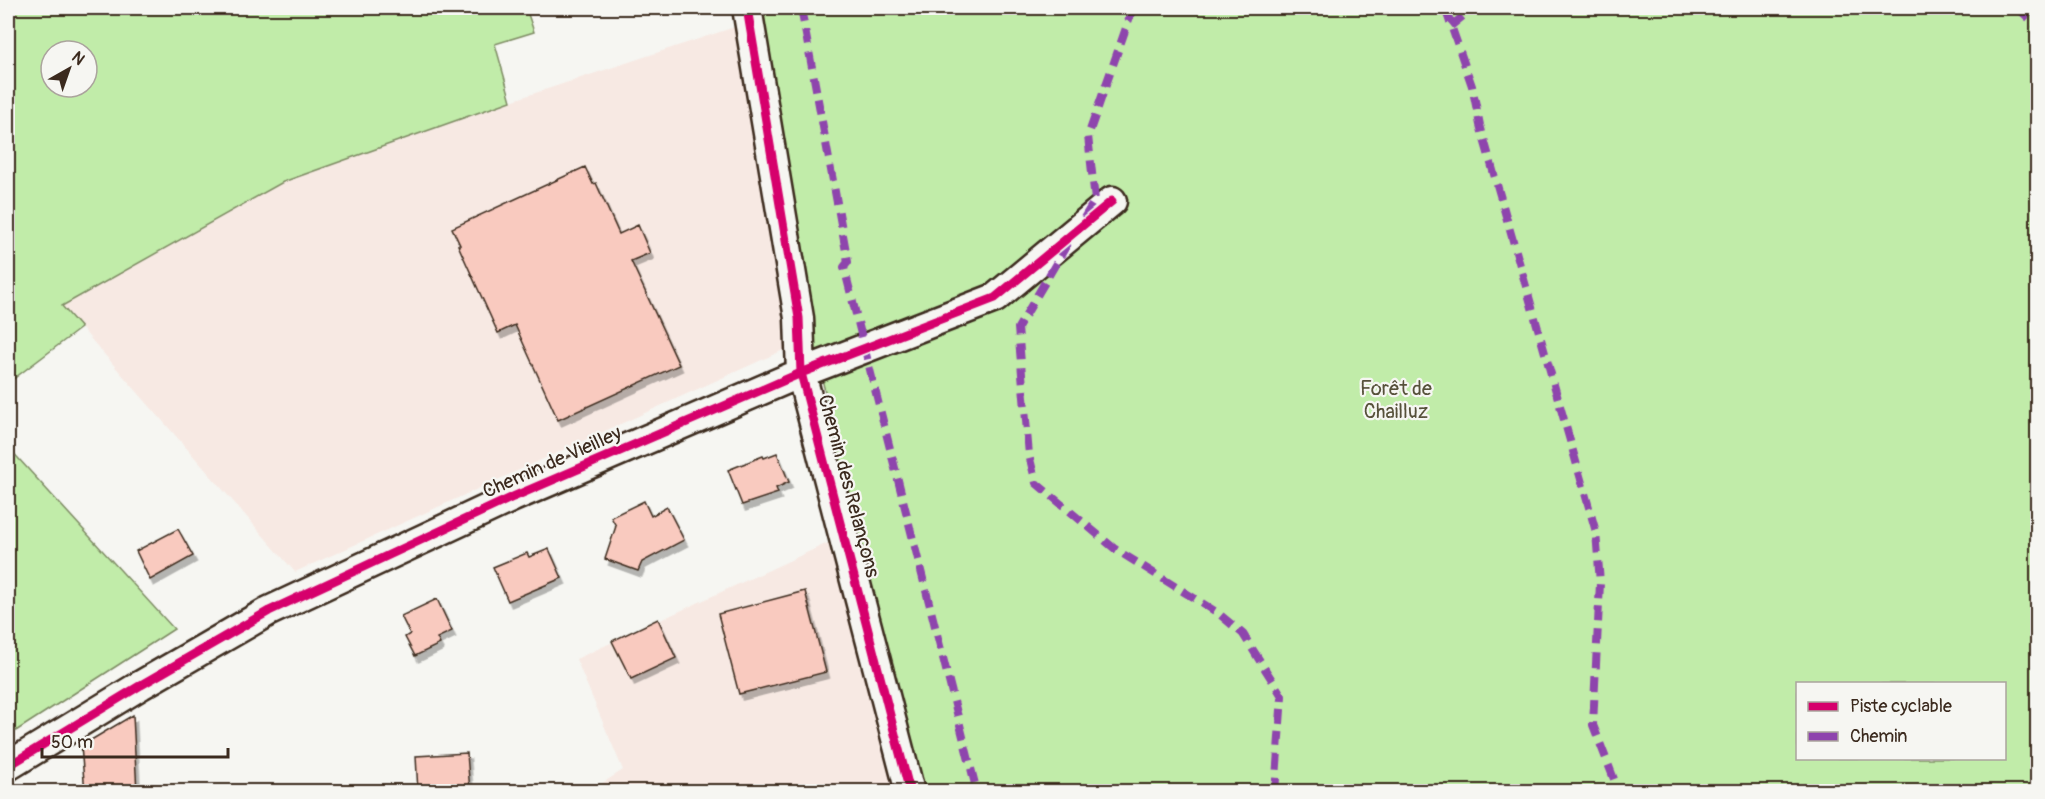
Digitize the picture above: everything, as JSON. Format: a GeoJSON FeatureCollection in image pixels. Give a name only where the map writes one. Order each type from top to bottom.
{"type":"FeatureCollection","features":[{"type":"Feature","properties":{"kind":"street","name":"Chemin des Relançons"},"geometry":{"type":"LineString","coordinates":[[747,8],[800,318],[801,373],[910,792]]}},
{"type":"Feature","properties":{"kind":"street","name":"Chemin de Vieilley"},"geometry":{"type":"LineString","coordinates":[[8,766],[268,611],[513,497],[801,373],[995,298],[1112,201]]}},
{"type":"Feature","properties":{"kind":"shaded area"},"geometry":{"type":"Polygon","coordinates":[[[756,20],[812,337],[295,572],[62,306],[283,182],[511,101],[756,20]]]}},
{"type":"Feature","properties":{"kind":"shaded area"},"geometry":{"type":"Polygon","coordinates":[[[858,529],[919,791],[590,791],[623,770],[576,659],[858,529]]]}},
{"type":"Feature","properties":{"kind":"green space"},"geometry":{"type":"Polygon","coordinates":[[[8,8],[526,8],[534,32],[495,44],[511,101],[283,182],[62,306],[81,328],[8,383],[8,8]]]}},
{"type":"Feature","properties":{"kind":"green space","name":"Forêt de Chailluz"},"geometry":{"type":"Polygon","coordinates":[[[754,8],[2037,8],[2037,791],[920,791],[812,337],[754,8]]]}},
{"type":"Feature","properties":{"kind":"green space"},"geometry":{"type":"Polygon","coordinates":[[[8,447],[174,629],[8,736],[8,447]]]}},
{"type":"Feature","properties":{"kind":"building"},"geometry":{"type":"Polygon","coordinates":[[[585,167],[593,184],[596,183],[619,234],[638,225],[650,253],[631,261],[679,365],[558,420],[515,325],[498,333],[452,228],[585,167]]]}},
{"type":"Feature","properties":{"kind":"building"},"geometry":{"type":"Polygon","coordinates":[[[777,453],[789,482],[776,488],[778,493],[742,505],[728,470],[777,453]]]}},
{"type":"Feature","properties":{"kind":"building"},"geometry":{"type":"Polygon","coordinates":[[[644,501],[651,516],[667,507],[684,540],[642,562],[638,571],[605,559],[616,526],[611,517],[644,501]]]}},
{"type":"Feature","properties":{"kind":"building"},"geometry":{"type":"Polygon","coordinates":[[[178,529],[193,556],[150,580],[136,551],[178,529]]]}},
{"type":"Feature","properties":{"kind":"building"},"geometry":{"type":"Polygon","coordinates":[[[549,549],[562,578],[508,601],[493,567],[527,553],[529,557],[549,549]]]}},
{"type":"Feature","properties":{"kind":"building"},"geometry":{"type":"Polygon","coordinates":[[[805,591],[826,672],[739,694],[718,614],[805,591]]]}},
{"type":"Feature","properties":{"kind":"building"},"geometry":{"type":"Polygon","coordinates":[[[437,599],[452,631],[437,638],[440,644],[415,656],[405,637],[410,634],[401,616],[437,599]]]}},
{"type":"Feature","properties":{"kind":"building"},"geometry":{"type":"Polygon","coordinates":[[[658,619],[676,658],[631,679],[612,641],[658,619]]]}},
{"type":"Feature","properties":{"kind":"building"},"geometry":{"type":"Polygon","coordinates":[[[133,715],[137,792],[85,792],[81,746],[133,715]]]}},
{"type":"Feature","properties":{"kind":"building"},"geometry":{"type":"Polygon","coordinates":[[[467,753],[470,792],[418,792],[416,756],[467,753]]]}},
{"type":"Feature","properties":{"kind":"marked path"},"geometry":{"type":"LineString","coordinates":[[801,8],[848,262],[844,267],[977,792]]}},
{"type":"Feature","properties":{"kind":"marked path"},"geometry":{"type":"LineString","coordinates":[[1084,218],[1095,200],[1088,136],[1133,8]]}},
{"type":"Feature","properties":{"kind":"marked path"},"geometry":{"type":"LineString","coordinates":[[1445,8],[1472,86],[1480,125],[1596,532],[1600,583],[1593,725],[1619,792]]}},
{"type":"Feature","properties":{"kind":"marked path"},"geometry":{"type":"LineString","coordinates":[[1451,26],[1473,8]]}},
{"type":"Feature","properties":{"kind":"marked path"},"geometry":{"type":"LineString","coordinates":[[2018,8],[2038,27]]}},
{"type":"Feature","properties":{"kind":"marked path"},"geometry":{"type":"LineString","coordinates":[[1068,243],[1018,328],[1029,455],[1036,483],[1115,549],[1218,613],[1243,634],[1282,696],[1275,792]]}},
{"type":"Feature","properties":{"kind":"cycle path"},"geometry":{"type":"LineString","coordinates":[[747,8],[799,318],[801,373],[910,792]]}},
{"type":"Feature","properties":{"kind":"cycle path"},"geometry":{"type":"LineString","coordinates":[[8,766],[269,611],[513,497],[801,373],[995,298],[1112,201]]}}]}
